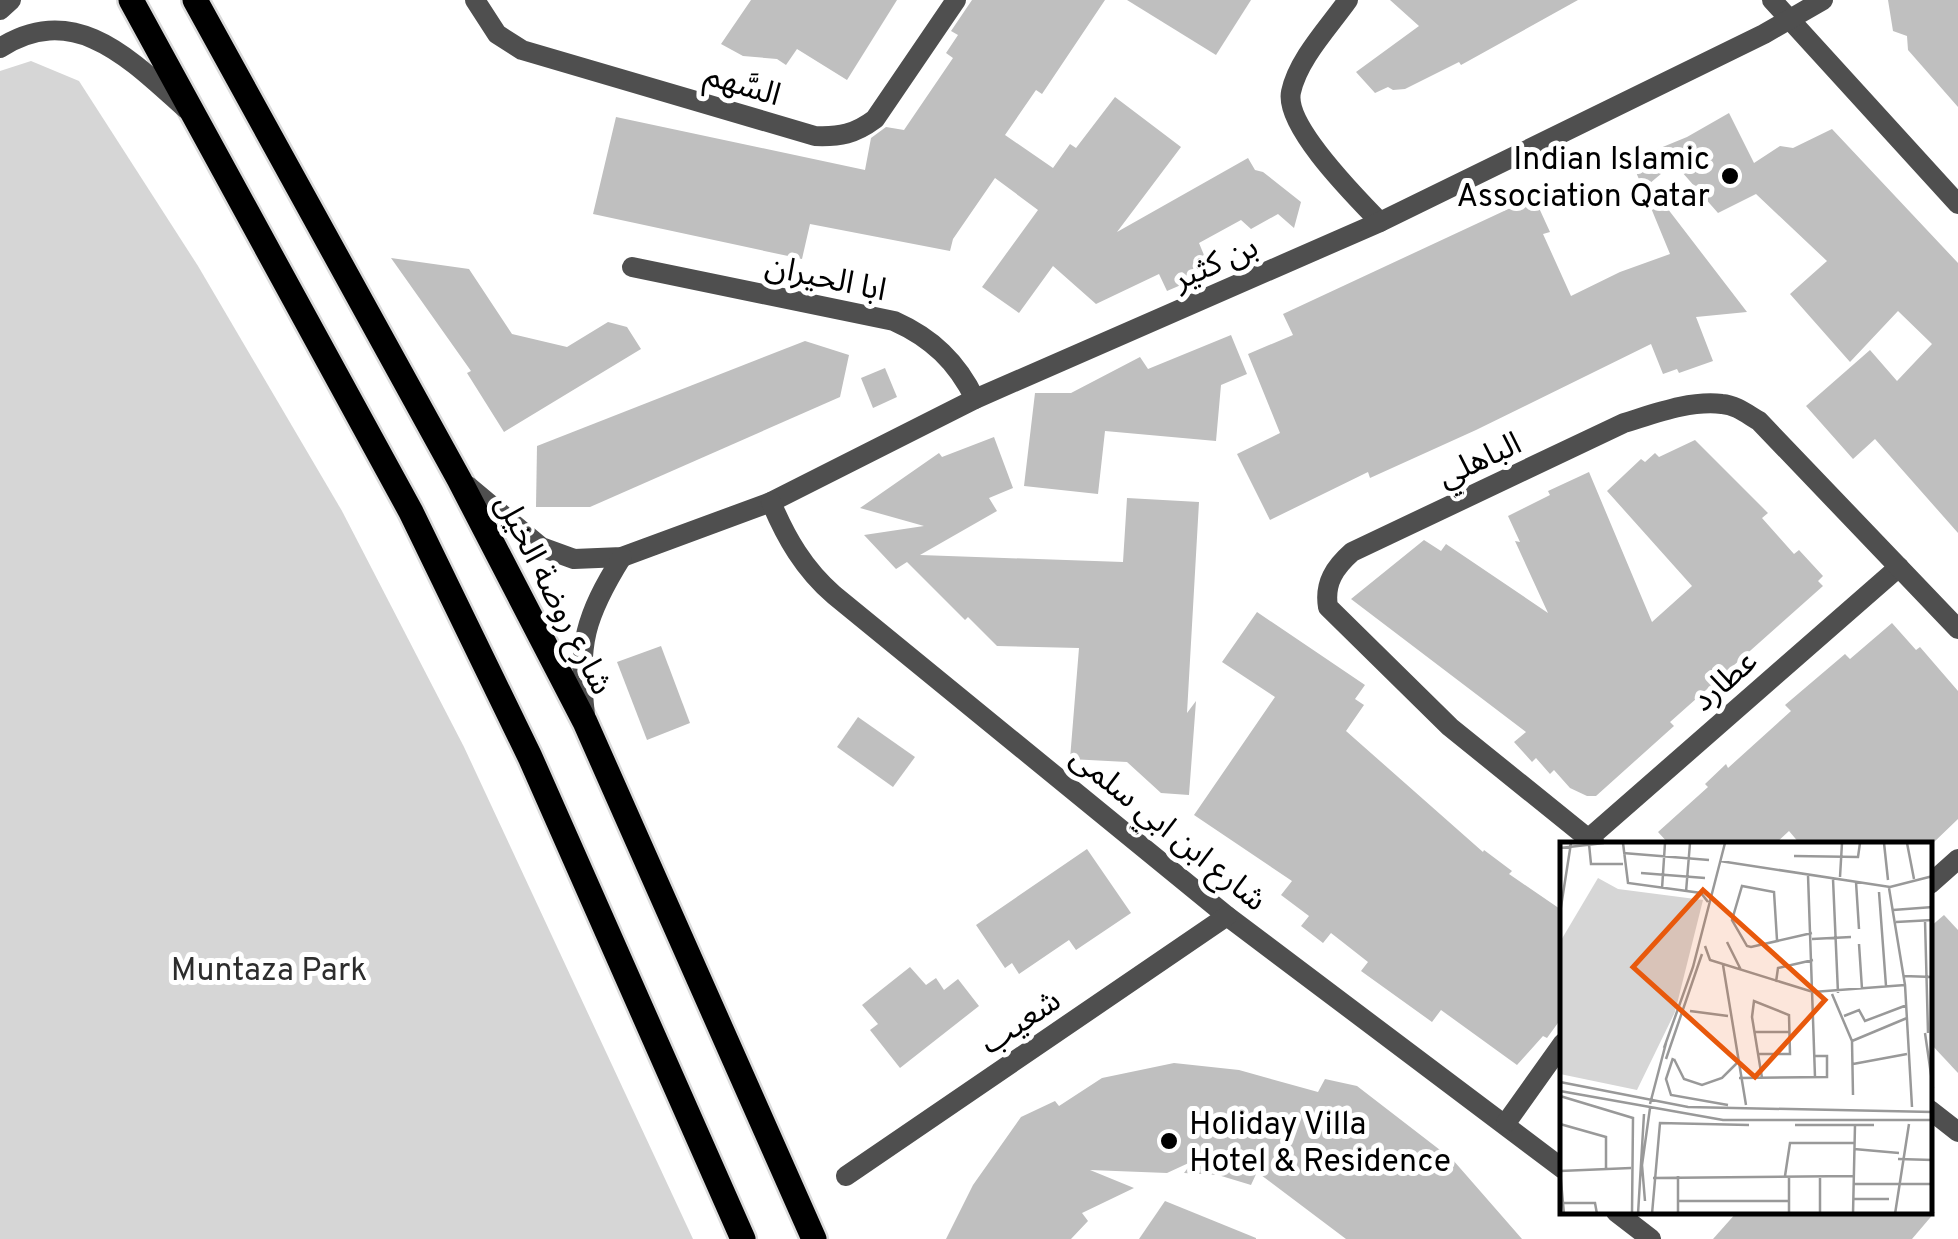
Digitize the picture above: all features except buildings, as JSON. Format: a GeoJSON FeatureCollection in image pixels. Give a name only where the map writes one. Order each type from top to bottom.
{"type":"FeatureCollection","features":[{"type":"Feature","properties":{"kind":"main road"},"geometry":{"type":"LineString","coordinates":[[130,0],[411,512],[530,757],[743,1239]]}},
{"type":"Feature","properties":{"kind":"main road","name":"شارع روضة الخيل"},"geometry":{"type":"LineString","coordinates":[[196,0],[459,479],[585,722],[814,1239]]}},
{"type":"Feature","properties":{"kind":"street"},"geometry":{"type":"LineString","coordinates":[[0,10],[11,0]]}},
{"type":"Feature","properties":{"kind":"street","name":"السَّهم"},"geometry":{"type":"LineString","coordinates":[[475,0],[497,34],[522,50],[814,136],[836,137],[857,132],[874,119],[956,0]]}},
{"type":"Feature","properties":{"kind":"street"},"geometry":{"type":"LineString","coordinates":[[1348,0],[1300,69],[1291,104],[1300,127],[1380,222]]}},
{"type":"Feature","properties":{"kind":"street"},"geometry":{"type":"LineString","coordinates":[[1772,0],[1958,204]]}},
{"type":"Feature","properties":{"kind":"street","name":"بن كثير"},"geometry":{"type":"LineString","coordinates":[[459,479],[541,546],[574,559],[622,557],[772,502],[975,399],[1380,222],[1790,20],[1822,0]]}},
{"type":"Feature","properties":{"kind":"street"},"geometry":{"type":"LineString","coordinates":[[0,48],[38,28],[68,28],[95,36],[132,61],[190,113]]}},
{"type":"Feature","properties":{"kind":"street","name":"ابا الحيران"},"geometry":{"type":"LineString","coordinates":[[632,267],[894,322],[943,352],[975,399]]}},
{"type":"Feature","properties":{"kind":"street","name":"الباهلي"},"geometry":{"type":"LineString","coordinates":[[1592,842],[1450,727],[1328,607],[1329,584],[1336,567],[1352,552],[1624,423],[1671,409],[1720,403],[1738,408],[1759,421],[1958,629]]}},
{"type":"Feature","properties":{"kind":"street","name":"شارع ابن ابي سلمى"},"geometry":{"type":"LineString","coordinates":[[772,502],[796,552],[817,580],[1227,916],[1560,1167]]}},
{"type":"Feature","properties":{"kind":"street"},"geometry":{"type":"LineString","coordinates":[[585,722],[581,648],[596,599],[622,557]]}},
{"type":"Feature","properties":{"kind":"street","name":"عطارد"},"geometry":{"type":"LineString","coordinates":[[1592,842],[1899,567]]}},
{"type":"Feature","properties":{"kind":"street"},"geometry":{"type":"LineString","coordinates":[[1933,881],[1958,860]]}},
{"type":"Feature","properties":{"kind":"street","name":"شعيب"},"geometry":{"type":"LineString","coordinates":[[846,1176],[1227,916]]}},
{"type":"Feature","properties":{"kind":"street"},"geometry":{"type":"LineString","coordinates":[[1506,1124],[1560,1047]]}},
{"type":"Feature","properties":{"kind":"street"},"geometry":{"type":"LineString","coordinates":[[1933,1112],[1958,1132]]}},
{"type":"Feature","properties":{"kind":"street"},"geometry":{"type":"LineString","coordinates":[[1619,1214],[1651,1239]]}},
{"type":"Feature","properties":{"kind":"green space","name":"Muntaza Park"},"geometry":{"type":"Polygon","coordinates":[[[31,61],[79,81],[198,266],[342,511],[464,747],[693,1239],[0,1239],[0,71],[31,61]]]}},
{"type":"Feature","properties":{"kind":"place","name":"Indian Islamic Association Qatar"},"geometry":{"type":"Point","coordinates":[1730,176]}},
{"type":"Feature","properties":{"kind":"place","name":"Holiday Villa Hotel & Residence"},"geometry":{"type":"Point","coordinates":[1169,1141]}}]}
